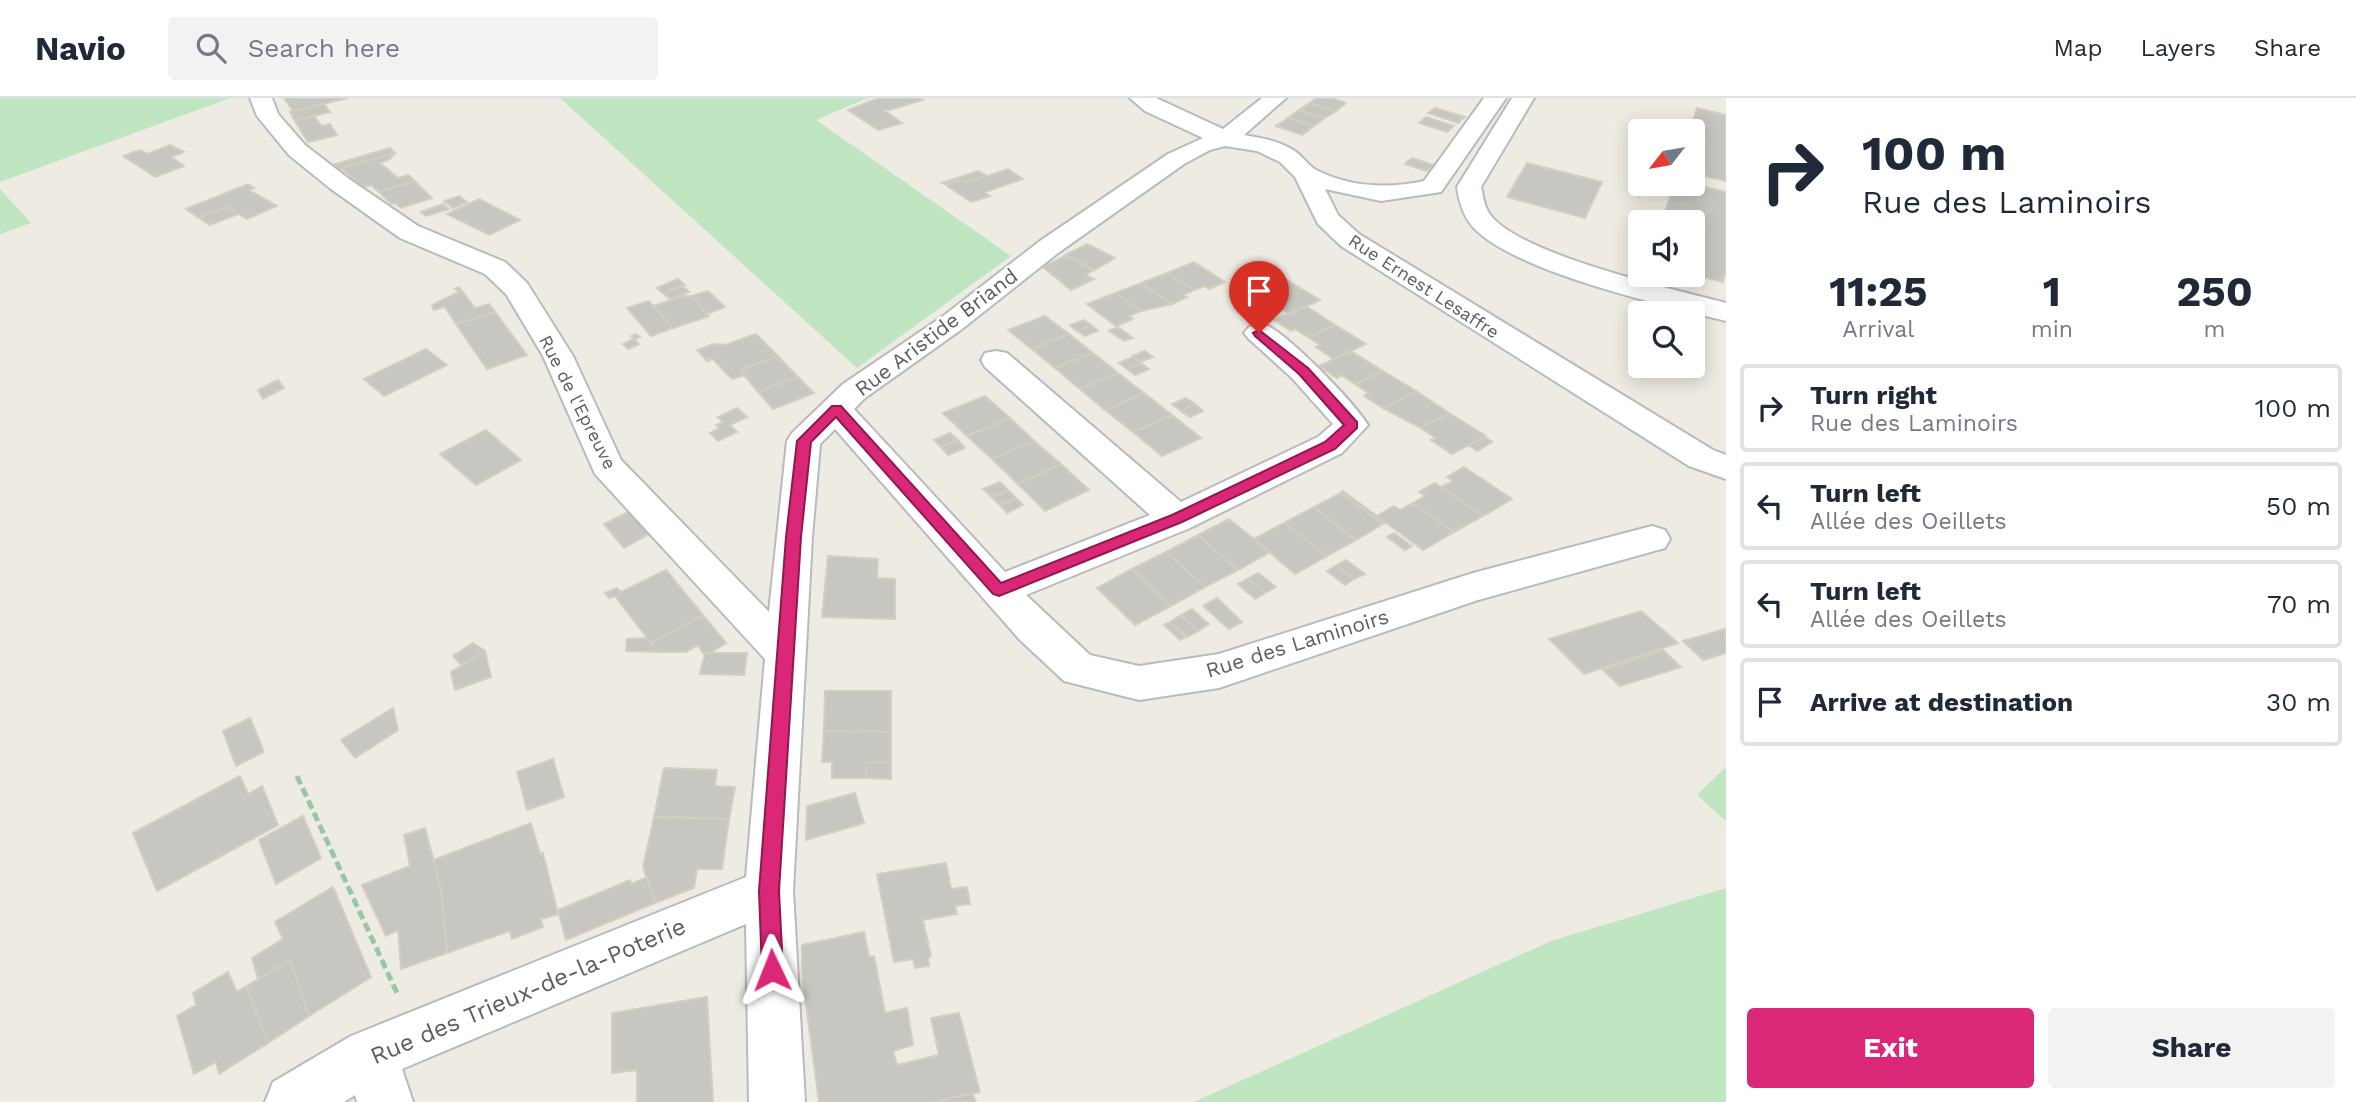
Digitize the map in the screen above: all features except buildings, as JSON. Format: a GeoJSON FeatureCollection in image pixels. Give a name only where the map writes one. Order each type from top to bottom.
{"type":"FeatureCollection","features":[{"type":"Feature","properties":{"kind":"street","name":"Rue de l'Epreuve"},"geometry":{"type":"LineString","coordinates":[[261,98],[268,116],[297,150],[340,184],[408,232],[495,268],[517,289],[558,356],[607,466],[786,655]]}},
{"type":"Feature","properties":{"kind":"street","name":"Rue Ernest Lesaffre"},"geometry":{"type":"LineString","coordinates":[[1141,98],[1225,139],[1245,141],[1278,151],[1298,164],[1306,174],[1327,219],[1349,240],[1701,458],[1726,467]]}},
{"type":"Feature","properties":{"kind":"street","name":"Rue Aristide Briand"},"geometry":{"type":"LineString","coordinates":[[777,1102],[769,891],[794,537],[804,441],[855,391],[952,324],[1049,247],[1175,159],[1202,145],[1225,139],[1275,98]]}},
{"type":"Feature","properties":{"kind":"street"},"geometry":{"type":"LineString","coordinates":[[1306,174],[1352,191],[1381,196],[1432,187],[1495,98]]}},
{"type":"Feature","properties":{"kind":"street"},"geometry":{"type":"LineString","coordinates":[[1523,98],[1469,187],[1473,209],[1486,225],[1516,244],[1558,264],[1726,312]]}},
{"type":"Feature","properties":{"kind":"street"},"geometry":{"type":"LineString","coordinates":[[999,590],[1177,519],[1330,445],[1352,425],[1303,371],[1259,333]]}},
{"type":"Feature","properties":{"kind":"street"},"geometry":{"type":"LineString","coordinates":[[996,360],[1177,519]]}},
{"type":"Feature","properties":{"kind":"street","name":"Rue des Laminoirs"},"geometry":{"type":"LineString","coordinates":[[836,409],[1033,628],[1078,669],[1139,683],[1219,671],[1473,587],[1652,539]]}},
{"type":"Feature","properties":{"kind":"street","name":"Rue des Trieux-de-la-Poterie"},"geometry":{"type":"LineString","coordinates":[[293,1102],[390,1064],[769,891]]}},
{"type":"Feature","properties":{"kind":"path"},"geometry":{"type":"LineString","coordinates":[[297,776],[390,1064]]}},
{"type":"Feature","properties":{"kind":"green space"},"geometry":{"type":"Polygon","coordinates":[[[0,98],[230,98],[0,182],[0,98]]]}},
{"type":"Feature","properties":{"kind":"green space"},"geometry":{"type":"Polygon","coordinates":[[[560,98],[868,98],[816,120],[1011,256],[857,368],[560,98]]]}},
{"type":"Feature","properties":{"kind":"green space"},"geometry":{"type":"Polygon","coordinates":[[[0,189],[31,223],[0,234],[0,189]]]}},
{"type":"Feature","properties":{"kind":"green space"},"geometry":{"type":"Polygon","coordinates":[[[1726,767],[1726,821],[1697,795],[1726,767]]]}},
{"type":"Feature","properties":{"kind":"green space"},"geometry":{"type":"Polygon","coordinates":[[[1726,888],[1726,1102],[1194,1102],[1551,941],[1726,888]]]}},
{"type":"Feature","properties":{"kind":"route"},"geometry":{"type":"LineString","coordinates":[[772,970],[769,891],[794,537],[804,441],[836,409],[999,590],[1177,519],[1330,445],[1352,425],[1303,371],[1259,333]]}}]}
